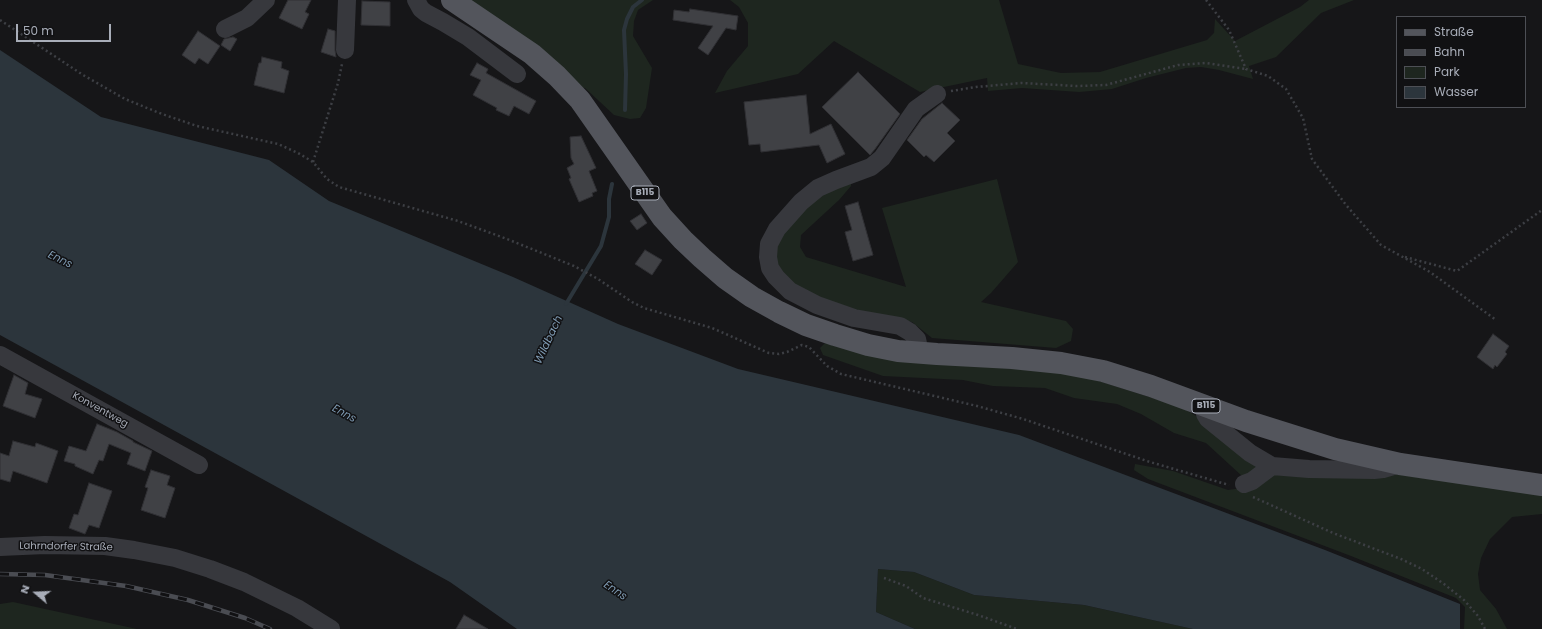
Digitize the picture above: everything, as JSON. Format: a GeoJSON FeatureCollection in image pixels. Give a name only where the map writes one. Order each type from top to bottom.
{"type":"FeatureCollection","features":[{"type":"Feature","properties":{"kind":"main road","name":"B115"},"geometry":{"type":"LineString","coordinates":[[452,0],[532,54],[557,76],[580,100],[662,217],[683,240],[725,278],[752,297],[806,325],[868,345],[898,351],[1012,358],[1062,363],[1103,371],[1151,386],[1246,421],[1335,449],[1400,464],[1542,485]]}},
{"type":"Feature","properties":{"kind":"street"},"geometry":{"type":"LineString","coordinates":[[225,29],[247,18],[266,0]]}},
{"type":"Feature","properties":{"kind":"street"},"geometry":{"type":"LineString","coordinates":[[345,50],[347,0]]}},
{"type":"Feature","properties":{"kind":"street"},"geometry":{"type":"LineString","coordinates":[[416,0],[420,9],[468,36],[517,74]]}},
{"type":"Feature","properties":{"kind":"street"},"geometry":{"type":"LineString","coordinates":[[920,353],[917,339],[910,332],[900,326],[848,316],[817,305],[790,291],[776,277],[770,268],[768,257],[769,244],[777,229],[801,202],[818,188],[871,168],[882,158],[916,109],[937,94]]}},
{"type":"Feature","properties":{"kind":"street","name":"Konventweg"},"geometry":{"type":"LineString","coordinates":[[0,355],[199,465]]}},
{"type":"Feature","properties":{"kind":"street"},"geometry":{"type":"LineString","coordinates":[[1204,406],[1205,414],[1208,419],[1250,453],[1272,466],[1309,469],[1374,470],[1400,464]]}},
{"type":"Feature","properties":{"kind":"street"},"geometry":{"type":"LineString","coordinates":[[1238,488],[1252,481],[1272,466]]}},
{"type":"Feature","properties":{"kind":"street","name":"Lahrndorfer Straße"},"geometry":{"type":"LineString","coordinates":[[0,547],[60,545],[105,546],[175,558],[244,582],[297,608],[332,629]]}},
{"type":"Feature","properties":{"kind":"path"},"geometry":{"type":"LineString","coordinates":[[1206,0],[1229,30],[1246,69]]}},
{"type":"Feature","properties":{"kind":"path"},"geometry":{"type":"LineString","coordinates":[[0,20],[83,75],[125,99],[197,126],[278,144],[313,162],[327,178],[339,187],[458,220],[574,266],[598,279],[632,302],[644,308],[712,328],[769,353],[779,354],[802,345],[809,347],[827,366],[841,374],[976,406],[1023,419],[1150,462],[1238,488],[1333,533],[1401,559],[1422,569],[1464,600],[1478,616],[1485,629]]}},
{"type":"Feature","properties":{"kind":"path"},"geometry":{"type":"LineString","coordinates":[[313,162],[338,83],[345,50]]}},
{"type":"Feature","properties":{"kind":"path"},"geometry":{"type":"LineString","coordinates":[[937,94],[976,87],[1021,83],[1077,86],[1106,85],[1178,65],[1206,63],[1246,69],[1268,76],[1286,89],[1303,118],[1312,159],[1346,205],[1381,245],[1430,272],[1496,320]]}},
{"type":"Feature","properties":{"kind":"path"},"geometry":{"type":"LineString","coordinates":[[1401,256],[1457,270],[1542,210]]}},
{"type":"Feature","properties":{"kind":"path"},"geometry":{"type":"LineString","coordinates":[[884,578],[906,586],[923,598],[1017,629]]}},
{"type":"Feature","properties":{"kind":"green space"},"geometry":{"type":"Polygon","coordinates":[[[467,0],[653,0],[638,10],[634,21],[633,36],[652,68],[646,108],[640,118],[630,119],[614,115],[585,88],[577,87],[467,0]]]}},
{"type":"Feature","properties":{"kind":"green space"},"geometry":{"type":"Polygon","coordinates":[[[730,0],[999,0],[1018,64],[1061,73],[1100,72],[1207,40],[1214,33],[1215,19],[1235,41],[1300,7],[1309,0],[1354,0],[1321,13],[1276,57],[1249,66],[1253,79],[1201,67],[1186,68],[1146,78],[1112,89],[1079,92],[1022,88],[988,91],[987,78],[920,92],[834,41],[798,74],[715,93],[727,71],[748,46],[748,23],[739,7],[730,0]]]}},
{"type":"Feature","properties":{"kind":"green space"},"geometry":{"type":"Polygon","coordinates":[[[997,179],[1018,262],[991,293],[981,302],[1066,321],[1073,329],[1071,341],[1056,348],[932,338],[912,322],[869,316],[804,294],[774,269],[775,241],[809,198],[851,182],[851,186],[839,200],[801,235],[800,247],[806,257],[906,287],[882,208],[997,179]]]}},
{"type":"Feature","properties":{"kind":"green space"},"geometry":{"type":"Polygon","coordinates":[[[825,343],[1080,375],[1181,407],[1203,420],[1264,467],[1242,476],[1206,443],[1174,433],[1141,414],[1117,404],[1074,398],[1045,388],[993,386],[963,380],[883,376],[823,355],[820,348],[825,343]]]}},
{"type":"Feature","properties":{"kind":"green space"},"geometry":{"type":"Polygon","coordinates":[[[1135,464],[1173,471],[1228,490],[1242,488],[1270,470],[1388,473],[1542,495],[1542,514],[1512,517],[1490,539],[1481,558],[1478,574],[1480,590],[1496,609],[1507,629],[1464,629],[1465,607],[1456,598],[1351,556],[1148,479],[1134,470],[1135,464]]]}},
{"type":"Feature","properties":{"kind":"green space"},"geometry":{"type":"Polygon","coordinates":[[[878,569],[914,572],[974,595],[1084,605],[1193,629],[915,629],[876,612],[878,569]]]}},
{"type":"Feature","properties":{"kind":"green space"},"geometry":{"type":"Polygon","coordinates":[[[13,602],[137,629],[0,629],[0,604],[13,602]]]}},
{"type":"Feature","properties":{"kind":"water","name":"Enns"},"geometry":{"type":"Polygon","coordinates":[[[0,50],[101,117],[269,160],[329,201],[513,277],[618,324],[738,369],[1019,435],[1325,550],[1460,604],[1460,629],[1193,629],[1084,605],[974,595],[914,572],[878,569],[876,612],[915,629],[517,629],[450,582],[0,335],[0,50]]]}},
{"type":"Feature","properties":{"kind":"building"},"geometry":{"type":"Polygon","coordinates":[[[288,0],[311,0],[305,12],[309,14],[302,29],[279,18],[288,0]]]}},
{"type":"Feature","properties":{"kind":"building"},"geometry":{"type":"Polygon","coordinates":[[[362,1],[390,2],[390,26],[361,25],[362,1]]]}},
{"type":"Feature","properties":{"kind":"building"},"geometry":{"type":"Polygon","coordinates":[[[690,9],[738,16],[736,30],[726,28],[708,55],[698,48],[713,26],[673,20],[674,10],[689,12],[690,9]]]}},
{"type":"Feature","properties":{"kind":"building"},"geometry":{"type":"Polygon","coordinates":[[[328,29],[335,31],[336,57],[321,52],[328,29]]]}},
{"type":"Feature","properties":{"kind":"building"},"geometry":{"type":"Polygon","coordinates":[[[198,31],[220,46],[208,64],[199,58],[195,64],[182,55],[198,31]]]}},
{"type":"Feature","properties":{"kind":"building"},"geometry":{"type":"Polygon","coordinates":[[[233,37],[237,39],[230,51],[221,45],[224,39],[233,37]]]}},
{"type":"Feature","properties":{"kind":"building"},"geometry":{"type":"Polygon","coordinates":[[[262,57],[282,62],[281,68],[289,71],[284,93],[254,85],[259,63],[261,63],[262,57]]]}},
{"type":"Feature","properties":{"kind":"building"},"geometry":{"type":"Polygon","coordinates":[[[477,63],[488,69],[486,73],[536,101],[529,114],[514,106],[509,116],[496,110],[497,108],[473,95],[481,80],[470,75],[477,63]]]}},
{"type":"Feature","properties":{"kind":"building"},"geometry":{"type":"Polygon","coordinates":[[[858,72],[900,114],[870,155],[822,107],[858,72]]]}},
{"type":"Feature","properties":{"kind":"building"},"geometry":{"type":"Polygon","coordinates":[[[806,95],[810,134],[831,124],[845,154],[827,163],[819,145],[761,152],[760,144],[749,145],[744,102],[806,95]]]}},
{"type":"Feature","properties":{"kind":"building"},"geometry":{"type":"Polygon","coordinates":[[[942,103],[960,120],[947,133],[955,141],[934,162],[926,155],[924,157],[907,140],[922,119],[942,103]]]}},
{"type":"Feature","properties":{"kind":"building"},"geometry":{"type":"Polygon","coordinates":[[[581,136],[596,168],[589,171],[597,191],[592,193],[593,196],[579,202],[569,179],[571,178],[567,168],[574,164],[571,158],[570,137],[581,136]]]}},
{"type":"Feature","properties":{"kind":"building"},"geometry":{"type":"Polygon","coordinates":[[[858,202],[873,255],[853,261],[845,232],[852,230],[845,206],[858,202]]]}},
{"type":"Feature","properties":{"kind":"building"},"geometry":{"type":"Polygon","coordinates":[[[641,214],[647,223],[637,230],[630,221],[641,214]]]}},
{"type":"Feature","properties":{"kind":"building"},"geometry":{"type":"Polygon","coordinates":[[[645,250],[662,260],[652,275],[635,264],[645,250]]]}},
{"type":"Feature","properties":{"kind":"building"},"geometry":{"type":"Polygon","coordinates":[[[1493,334],[1509,346],[1505,352],[1507,354],[1497,367],[1495,365],[1493,369],[1477,357],[1493,334]]]}},
{"type":"Feature","properties":{"kind":"building"},"geometry":{"type":"Polygon","coordinates":[[[14,375],[28,383],[25,394],[42,399],[35,418],[3,406],[14,375]]]}},
{"type":"Feature","properties":{"kind":"building"},"geometry":{"type":"Polygon","coordinates":[[[97,424],[117,432],[152,451],[145,471],[127,464],[131,453],[109,444],[103,461],[99,460],[93,474],[75,466],[75,464],[64,461],[69,446],[86,451],[97,424]]]}},
{"type":"Feature","properties":{"kind":"building"},"geometry":{"type":"Polygon","coordinates":[[[13,441],[35,447],[36,443],[58,451],[47,483],[13,471],[10,482],[0,479],[0,453],[9,456],[13,441]]]}},
{"type":"Feature","properties":{"kind":"building"},"geometry":{"type":"Polygon","coordinates":[[[151,470],[170,476],[167,485],[175,488],[165,518],[141,510],[148,488],[145,487],[151,470]]]}},
{"type":"Feature","properties":{"kind":"building"},"geometry":{"type":"Polygon","coordinates":[[[89,483],[112,491],[99,528],[89,525],[85,534],[69,528],[74,514],[78,515],[89,483]]]}},
{"type":"Feature","properties":{"kind":"building"},"geometry":{"type":"Polygon","coordinates":[[[464,615],[488,629],[456,629],[464,615]]]}},
{"type":"Feature","properties":{"kind":"waterway","name":"Wildbach"},"geometry":{"type":"LineString","coordinates":[[625,110],[626,74],[624,30],[627,19],[633,7],[642,0]]}},
{"type":"Feature","properties":{"kind":"waterway","name":"Wildbach"},"geometry":{"type":"LineString","coordinates":[[566,304],[601,246],[609,217],[609,199],[612,184]]}},
{"type":"Feature","properties":{"kind":"railway"},"geometry":{"type":"LineString","coordinates":[[0,574],[45,575],[126,586],[188,600],[245,618],[270,629]]}}]}
